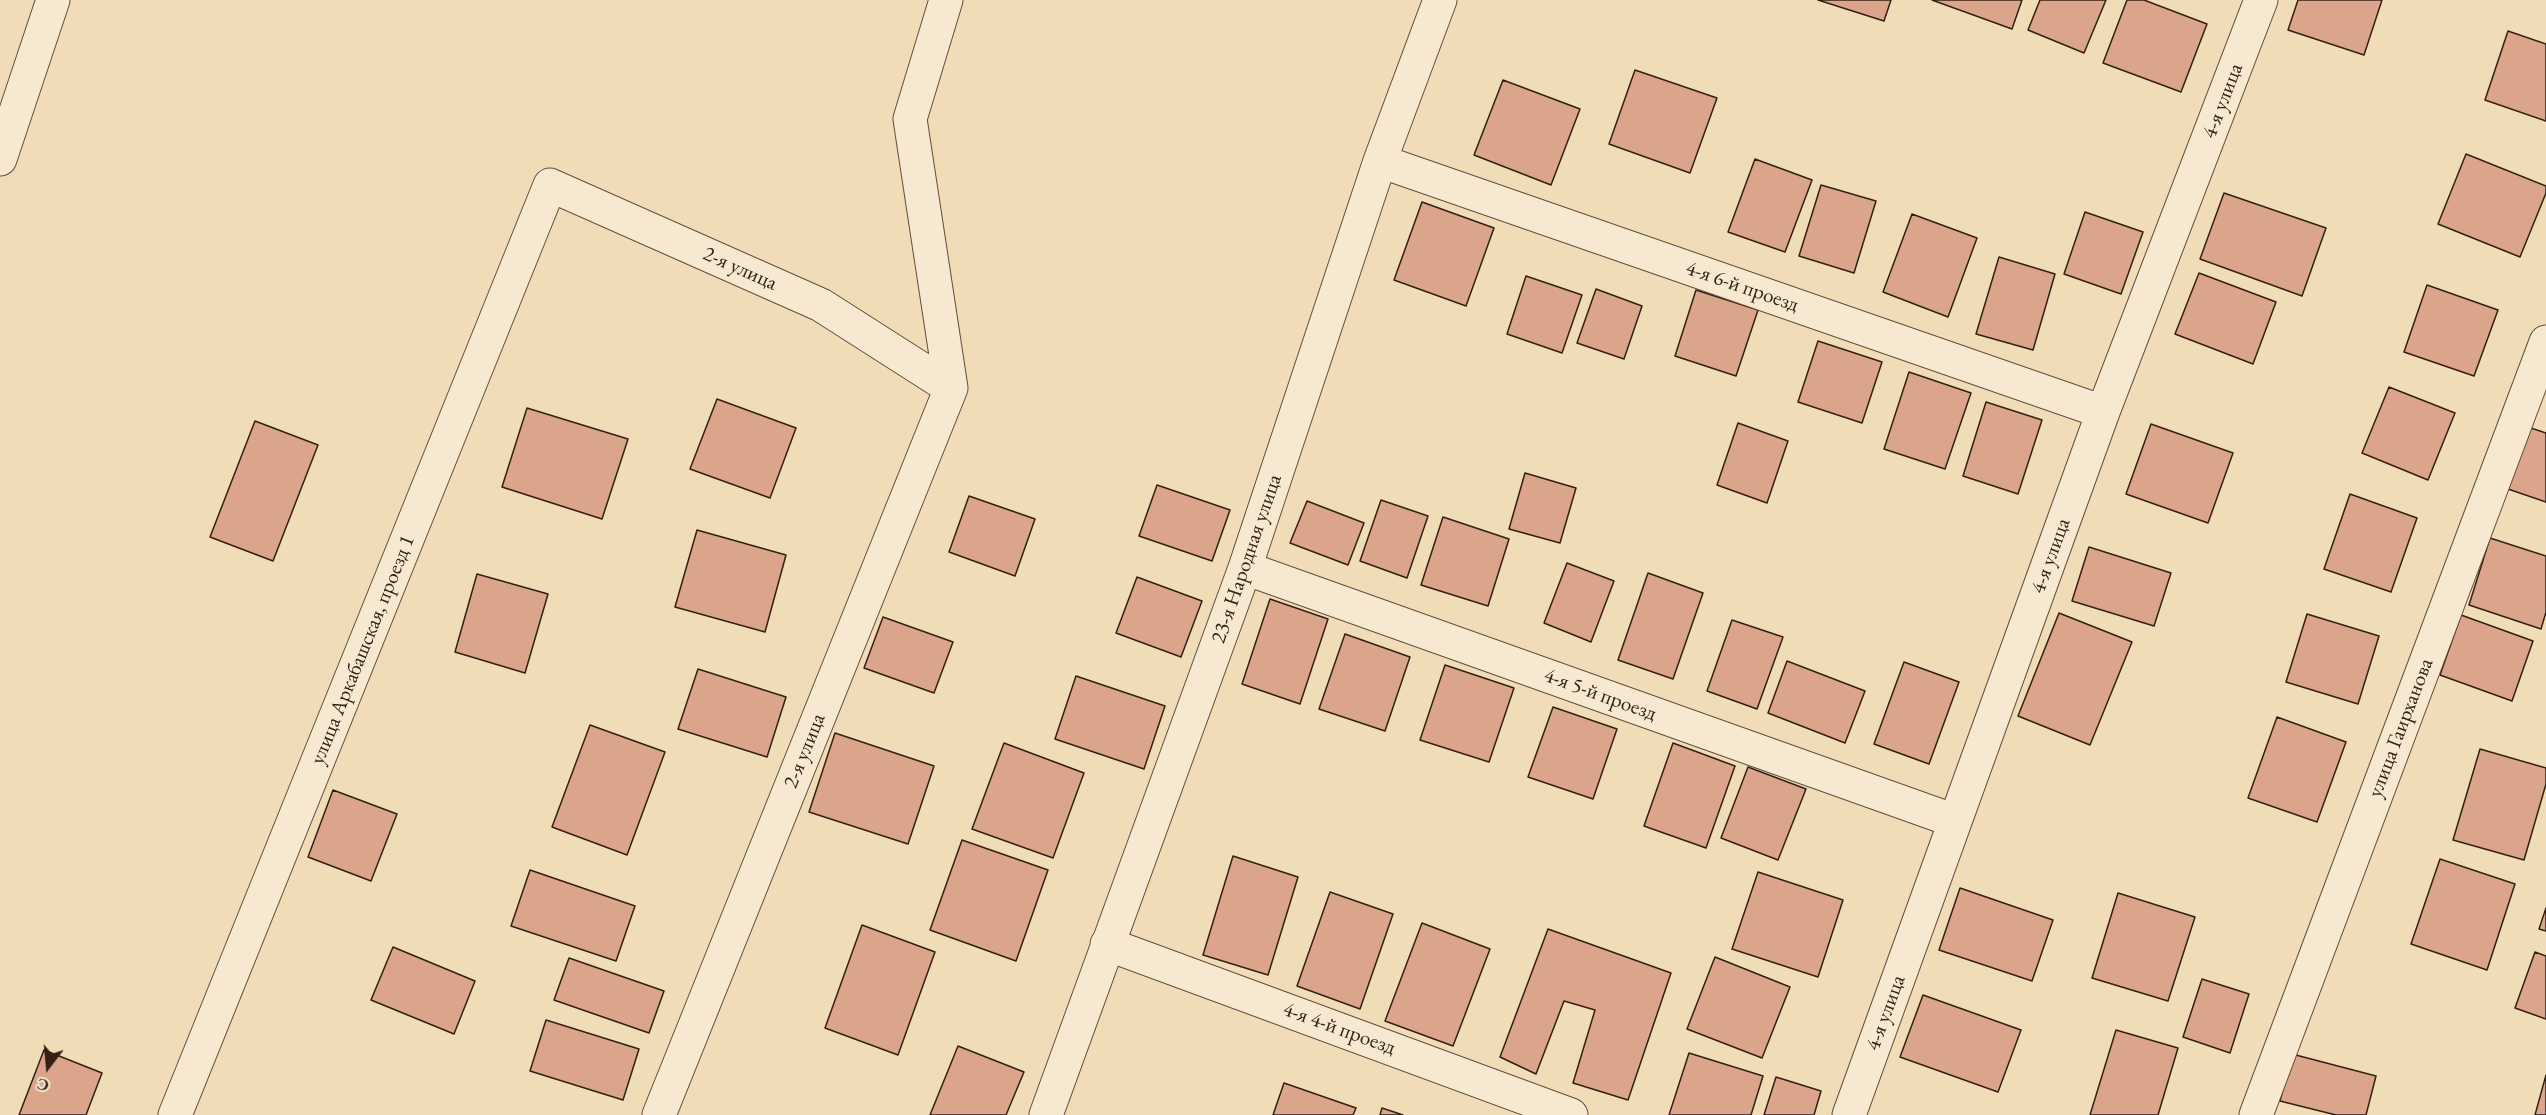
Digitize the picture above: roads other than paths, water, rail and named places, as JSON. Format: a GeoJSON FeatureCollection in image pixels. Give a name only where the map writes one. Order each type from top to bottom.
{"type":"FeatureCollection","features":[{"type":"Feature","properties":{"kind":"street"},"geometry":{"type":"LineString","coordinates":[[0,159],[53,0]]}},
{"type":"Feature","properties":{"kind":"street"},"geometry":{"type":"LineString","coordinates":[[946,0],[910,120],[951,388]]}},
{"type":"Feature","properties":{"kind":"street","name":"23-я Народная улица"},"geometry":{"type":"LineString","coordinates":[[1046,1115],[1245,568],[1380,161],[1440,0]]}},
{"type":"Feature","properties":{"kind":"street","name":"4-я улица"},"geometry":{"type":"LineString","coordinates":[[1849,1115],[2253,2]]}},
{"type":"Feature","properties":{"kind":"street","name":"4-я 6-й проезд"},"geometry":{"type":"LineString","coordinates":[[1380,161],[2103,412]]}},
{"type":"Feature","properties":{"kind":"street","name":"2-я улица"},"geometry":{"type":"LineString","coordinates":[[550,185],[820,305],[951,388],[659,1115]]}},
{"type":"Feature","properties":{"kind":"street","name":"улица Аркабашская, проезд 1"},"geometry":{"type":"LineString","coordinates":[[176,1115],[550,185]]}},
{"type":"Feature","properties":{"kind":"street","name":"улица Гаирханова"},"geometry":{"type":"LineString","coordinates":[[2256,1115],[2546,342]]}},
{"type":"Feature","properties":{"kind":"street","name":"4-я 5-й проезд"},"geometry":{"type":"LineString","coordinates":[[1245,568],[1955,821]]}},
{"type":"Feature","properties":{"kind":"street","name":"4-я 4-й проезд"},"geometry":{"type":"LineString","coordinates":[[1107,944],[1571,1115]]}}]}
